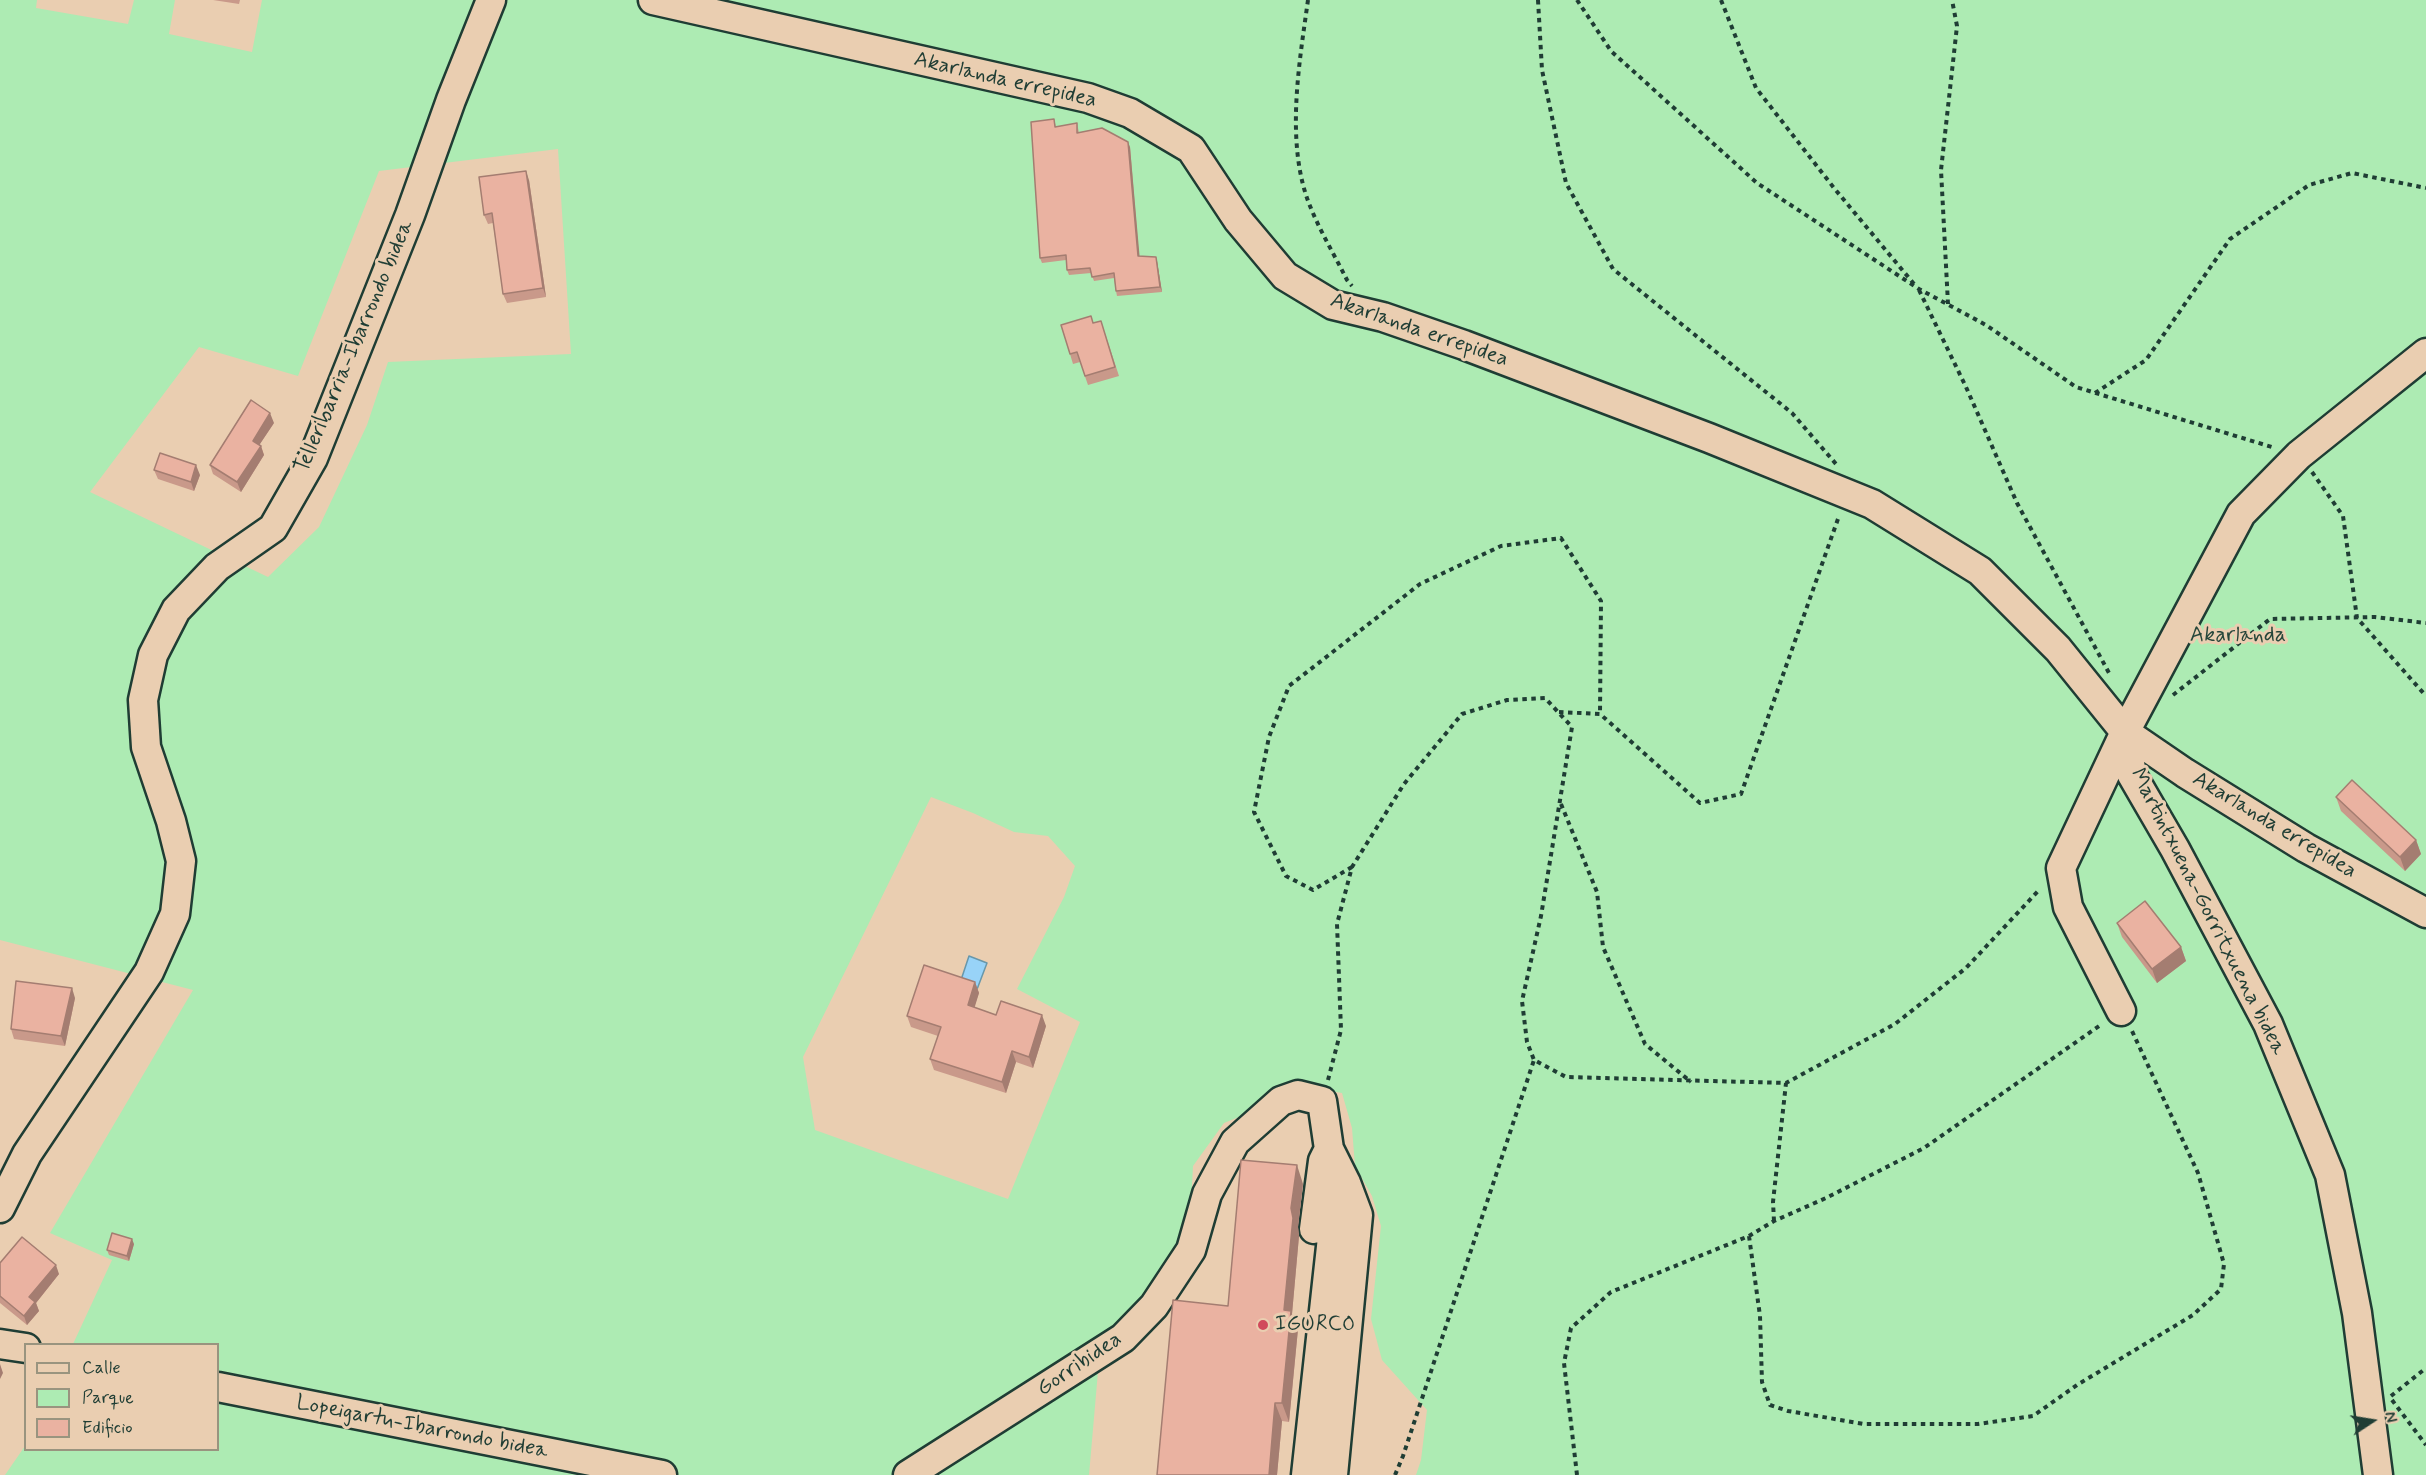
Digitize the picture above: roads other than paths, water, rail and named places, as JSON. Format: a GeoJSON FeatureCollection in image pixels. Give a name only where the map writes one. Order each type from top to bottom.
{"type":"FeatureCollection","features":[{"type":"Feature","properties":{"kind":"street","name":"Telleribarria-Ibarrondo bidea"},"geometry":{"type":"LineString","coordinates":[[0,1208],[27,1154],[149,972],[175,914],[181,861],[171,821],[146,747],[143,700],[153,655],[177,610],[217,567],[273,528],[313,458],[410,215],[451,100],[491,0]]}},
{"type":"Feature","properties":{"kind":"street","name":"Akarlanda errepidea"},"geometry":{"type":"LineString","coordinates":[[653,0],[1088,98],[1130,113],[1191,149],[1238,220],[1284,276],[1333,305],[1383,316],[1464,345],[1709,438],[1872,504],[1980,571],[2058,650],[2126,732],[2185,773],[2306,848],[2426,913]]}},
{"type":"Feature","properties":{"kind":"street"},"geometry":{"type":"LineString","coordinates":[[2121,1011],[2068,907],[2061,868],[2126,732],[2241,514],[2299,455],[2426,353]]}},
{"type":"Feature","properties":{"kind":"street","name":"Martintxuena-Gorritxuena bidea"},"geometry":{"type":"LineString","coordinates":[[2126,732],[2132,776],[2175,849],[2268,1024],[2330,1175],[2357,1313],[2378,1475]]}},
{"type":"Feature","properties":{"kind":"street","name":"Gorribidea"},"geometry":{"type":"LineString","coordinates":[[908,1475],[1123,1338],[1154,1306],[1191,1250],[1207,1194],[1235,1142],[1281,1101],[1298,1095],[1322,1101],[1329,1149]]}},
{"type":"Feature","properties":{"kind":"street"},"geometry":{"type":"LineString","coordinates":[[1329,1149],[1346,1183],[1358,1215],[1333,1475]]}},
{"type":"Feature","properties":{"kind":"street"},"geometry":{"type":"LineString","coordinates":[[1306,1297],[1323,1161],[1329,1149]]}},
{"type":"Feature","properties":{"kind":"street"},"geometry":{"type":"LineString","coordinates":[[1306,1475],[1336,1201],[1346,1183]]}},
{"type":"Feature","properties":{"kind":"street"},"geometry":{"type":"LineString","coordinates":[[0,1344],[24,1348]]}},
{"type":"Feature","properties":{"kind":"street","name":"Lopeigartu-Ibarrondo bidea"},"geometry":{"type":"LineString","coordinates":[[219,1387],[662,1475]]}},
{"type":"Feature","properties":{"kind":"water"},"geometry":{"type":"Polygon","coordinates":[[[969,956],[987,963],[976,992],[959,986],[969,956]]]}},
{"type":"Feature","properties":{"kind":"place","name":"IGURCO"},"geometry":{"type":"Point","coordinates":[1263,1325]}},
{"type":"Feature","properties":{"kind":"park label","name":"Akarlanda"},"geometry":{"type":"Point","coordinates":[2238,636]}}]}
